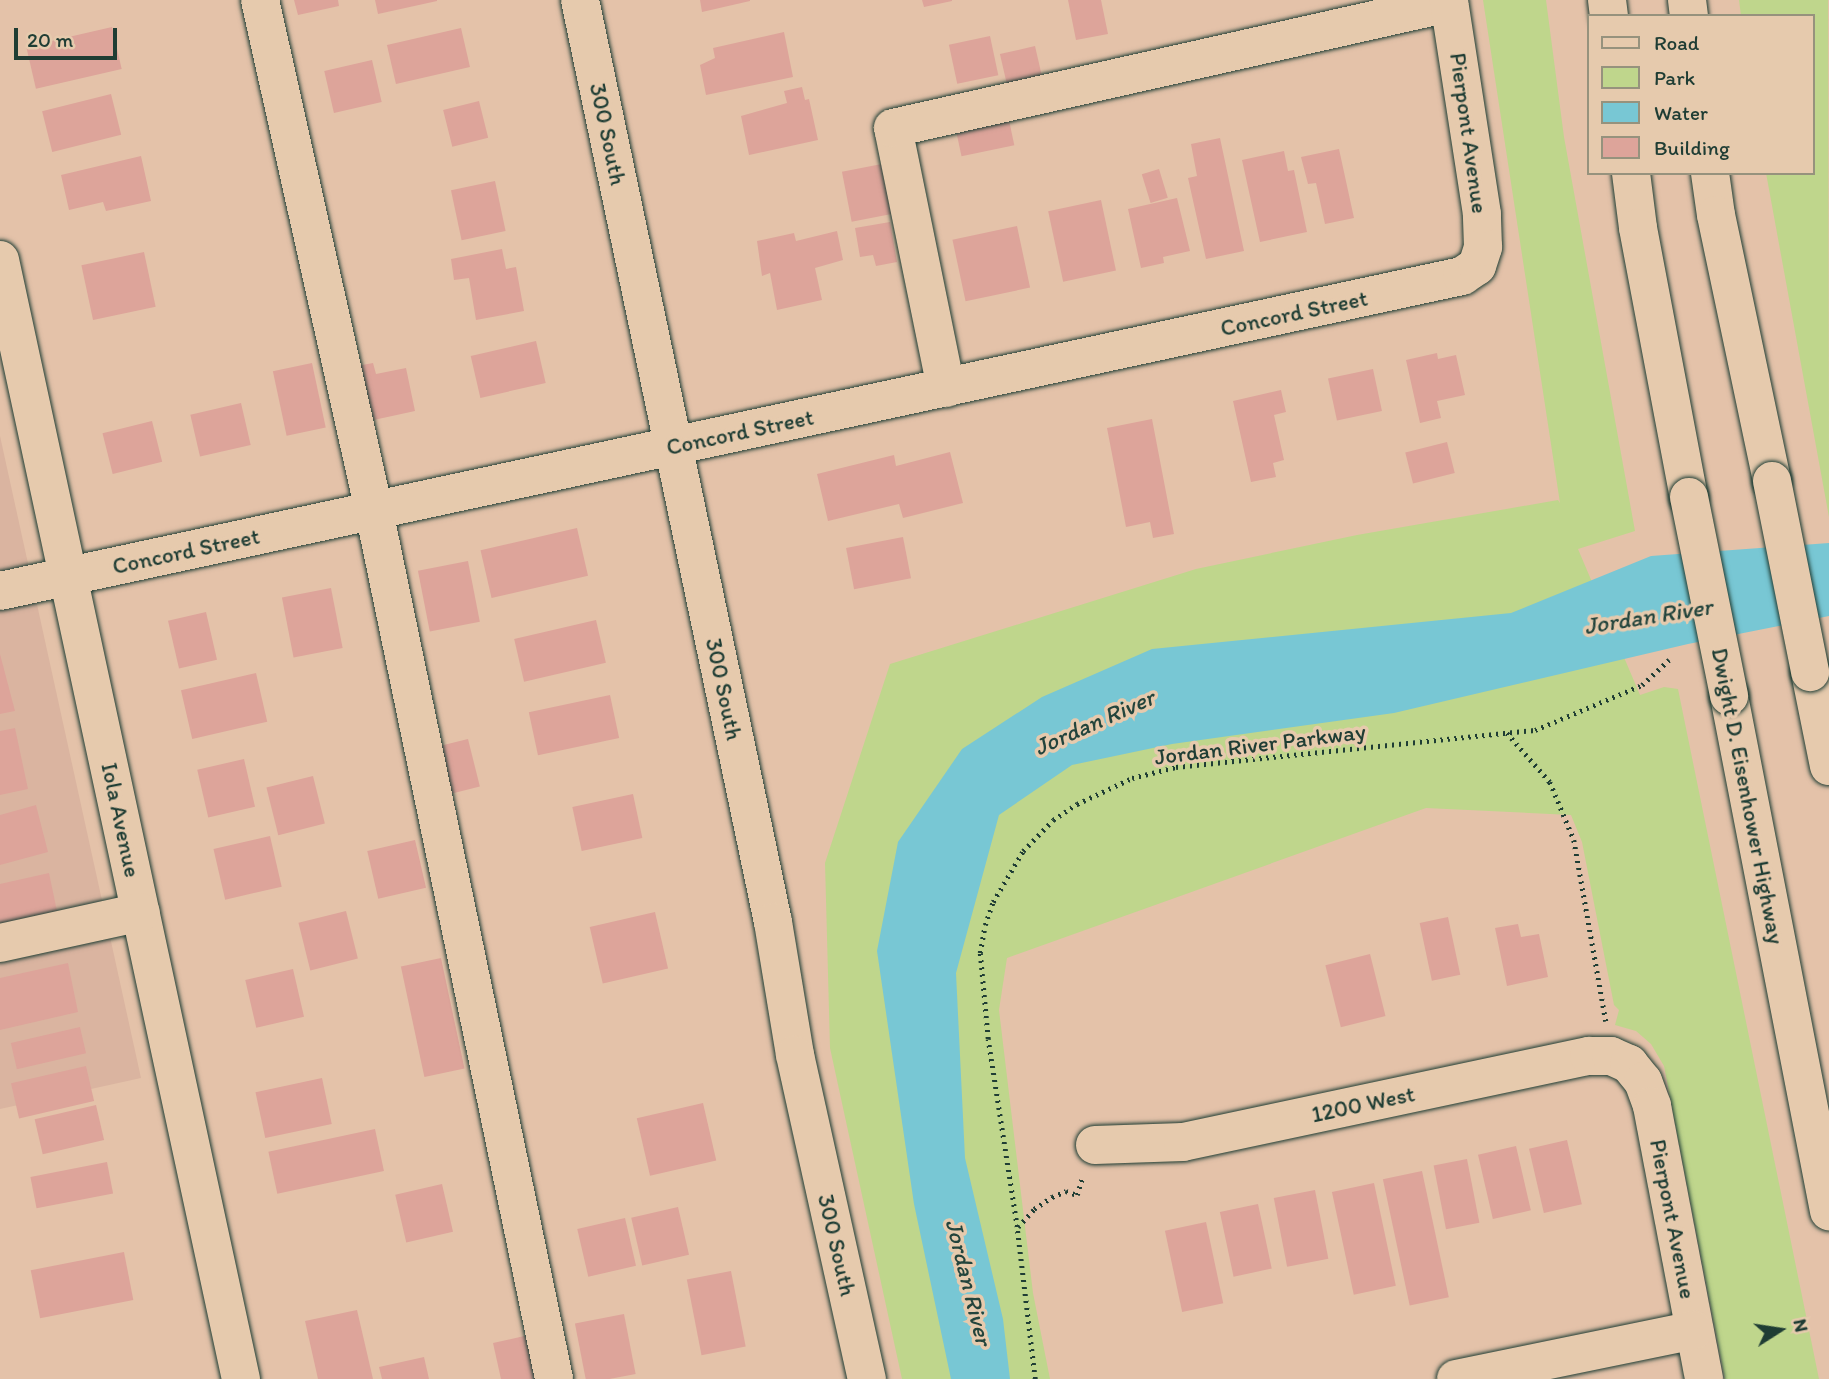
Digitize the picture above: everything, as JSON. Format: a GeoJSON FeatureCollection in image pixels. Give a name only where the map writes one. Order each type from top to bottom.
{"type":"FeatureCollection","features":[{"type":"Feature","properties":{"kind":"main road"},"geometry":{"type":"LineString","coordinates":[[260,0],[374,511],[554,1379]]}},
{"type":"Feature","properties":{"kind":"main road","name":"300 South"},"geometry":{"type":"LineString","coordinates":[[580,0],[773,922],[795,1055],[867,1379]]}},
{"type":"Feature","properties":{"kind":"main road"},"geometry":{"type":"LineString","coordinates":[[946,388],[893,128],[1449,1]]}},
{"type":"Feature","properties":{"kind":"main road","name":"Pierpont Avenue"},"geometry":{"type":"LineString","coordinates":[[1449,1],[1482,214],[1483,247],[1477,266]]}},
{"type":"Feature","properties":{"kind":"main road","name":"Dwight D. Eisenhower Highway"},"geometry":{"type":"LineString","coordinates":[[1630,175],[1689,497],[1829,1211]]}},
{"type":"Feature","properties":{"kind":"main road"},"geometry":{"type":"LineString","coordinates":[[1710,175],[1716,215],[1829,766]]}},
{"type":"Feature","properties":{"kind":"main road","name":"Iola Avenue"},"geometry":{"type":"LineString","coordinates":[[0,260],[241,1379]]}},
{"type":"Feature","properties":{"kind":"main road","name":"Concord Street"},"geometry":{"type":"LineString","coordinates":[[0,591],[1443,281],[1462,276],[1477,266]]}},
{"type":"Feature","properties":{"kind":"main road"},"geometry":{"type":"LineString","coordinates":[[0,943],[141,912]]}},
{"type":"Feature","properties":{"kind":"main road","name":"1200 West"},"geometry":{"type":"LineString","coordinates":[[1095,1145],[1183,1142],[1589,1056],[1620,1060]]}},
{"type":"Feature","properties":{"kind":"main road","name":"Pierpont Avenue"},"geometry":{"type":"LineString","coordinates":[[1620,1060],[1643,1081],[1651,1106],[1704,1379]]}},
{"type":"Feature","properties":{"kind":"main road"},"geometry":{"type":"LineString","coordinates":[[1456,1379],[1694,1329]]}},
{"type":"Feature","properties":{"kind":"path","name":"Jordan River Parkway"},"geometry":{"type":"LineString","coordinates":[[1035,1379],[1017,1227],[988,1039],[980,953],[993,902],[1023,851],[1053,820],[1106,787],[1176,767],[1535,730],[1642,685],[1669,660]]}},
{"type":"Feature","properties":{"kind":"path"},"geometry":{"type":"LineString","coordinates":[[1507,733],[1550,782],[1574,840],[1620,1060]]}},
{"type":"Feature","properties":{"kind":"path"},"geometry":{"type":"LineString","coordinates":[[1017,1227],[1052,1196],[1066,1191],[1077,1195],[1079,1188]]}},
{"type":"Feature","properties":{"kind":"shaded area"},"geometry":{"type":"Polygon","coordinates":[[[0,436],[141,1078],[0,1109],[0,436]]]}},
{"type":"Feature","properties":{"kind":"green space"},"geometry":{"type":"Polygon","coordinates":[[[1483,0],[1546,0],[1564,137],[1635,531],[1578,549],[1640,695],[1664,687],[1678,689],[1819,1379],[1725,1379],[1664,1066],[1651,1044],[1636,1031],[1615,1025],[1619,1010],[1614,1005],[1582,842],[1571,815],[1426,808],[1007,958],[999,1010],[1033,1293],[1050,1379],[902,1379],[830,1048],[825,863],[890,664],[1196,569],[1357,535],[1558,500],[1560,503],[1483,0]]]}},
{"type":"Feature","properties":{"kind":"green space"},"geometry":{"type":"Polygon","coordinates":[[[1739,0],[1828,0],[1829,517],[1766,175],[1815,175],[1815,14],[1741,14],[1739,0]]]}},
{"type":"Feature","properties":{"kind":"water","name":"Jordan River"},"geometry":{"type":"Polygon","coordinates":[[[1829,543],[1829,616],[1688,644],[1394,713],[1172,744],[1072,765],[999,815],[956,973],[965,1158],[1003,1319],[1010,1379],[951,1379],[914,1204],[877,951],[898,842],[962,749],[1042,697],[1152,649],[1511,613],[1651,556],[1829,543]]]}},
{"type":"Feature","properties":{"kind":"building"},"geometry":{"type":"Polygon","coordinates":[[[294,0],[338,0],[339,6],[298,15],[294,0]]]}},
{"type":"Feature","properties":{"kind":"building"},"geometry":{"type":"Polygon","coordinates":[[[375,0],[437,0],[437,1],[378,14],[375,0]]]}},
{"type":"Feature","properties":{"kind":"building"},"geometry":{"type":"Polygon","coordinates":[[[700,0],[750,0],[750,1],[702,12],[700,0]]]}},
{"type":"Feature","properties":{"kind":"building"},"geometry":{"type":"Polygon","coordinates":[[[922,0],[952,0],[952,1],[924,7],[922,0]]]}},
{"type":"Feature","properties":{"kind":"building"},"geometry":{"type":"Polygon","coordinates":[[[1068,0],[1101,0],[1108,34],[1076,40],[1068,0]]]}},
{"type":"Feature","properties":{"kind":"building"},"geometry":{"type":"Polygon","coordinates":[[[112,27],[122,69],[36,89],[26,47],[112,27]]]}},
{"type":"Feature","properties":{"kind":"building"},"geometry":{"type":"Polygon","coordinates":[[[461,28],[470,67],[396,84],[387,45],[461,28]]]}},
{"type":"Feature","properties":{"kind":"building"},"geometry":{"type":"Polygon","coordinates":[[[784,32],[793,77],[706,95],[700,65],[715,58],[713,48],[784,32]]]}},
{"type":"Feature","properties":{"kind":"building"},"geometry":{"type":"Polygon","coordinates":[[[990,36],[998,75],[957,84],[949,45],[990,36]]]}},
{"type":"Feature","properties":{"kind":"building"},"geometry":{"type":"Polygon","coordinates":[[[1035,46],[1042,77],[1007,85],[1000,54],[1035,46]]]}},
{"type":"Feature","properties":{"kind":"building"},"geometry":{"type":"Polygon","coordinates":[[[372,60],[382,102],[334,113],[324,71],[372,60]]]}},
{"type":"Feature","properties":{"kind":"building"},"geometry":{"type":"Polygon","coordinates":[[[802,87],[805,100],[809,99],[818,140],[749,155],[741,116],[787,103],[784,91],[802,87]]]}},
{"type":"Feature","properties":{"kind":"building"},"geometry":{"type":"Polygon","coordinates":[[[111,94],[121,135],[52,152],[42,111],[111,94]]]}},
{"type":"Feature","properties":{"kind":"building"},"geometry":{"type":"Polygon","coordinates":[[[479,101],[488,138],[452,147],[443,110],[479,101]]]}},
{"type":"Feature","properties":{"kind":"building"},"geometry":{"type":"Polygon","coordinates":[[[1006,106],[1014,145],[961,156],[953,117],[1006,106]]]}},
{"type":"Feature","properties":{"kind":"building"},"geometry":{"type":"Polygon","coordinates":[[[1220,138],[1244,251],[1206,259],[1188,178],[1197,176],[1191,144],[1220,138]]]}},
{"type":"Feature","properties":{"kind":"building"},"geometry":{"type":"Polygon","coordinates":[[[1339,149],[1354,218],[1325,224],[1316,183],[1308,184],[1301,157],[1339,149]]]}},
{"type":"Feature","properties":{"kind":"building"},"geometry":{"type":"Polygon","coordinates":[[[1284,151],[1288,171],[1294,170],[1307,232],[1260,242],[1242,160],[1284,151]]]}},
{"type":"Feature","properties":{"kind":"building"},"geometry":{"type":"Polygon","coordinates":[[[141,156],[151,201],[106,211],[103,202],[69,210],[61,175],[141,156]]]}},
{"type":"Feature","properties":{"kind":"building"},"geometry":{"type":"Polygon","coordinates":[[[892,162],[902,212],[852,222],[842,172],[892,162]]]}},
{"type":"Feature","properties":{"kind":"building"},"geometry":{"type":"Polygon","coordinates":[[[1159,169],[1168,198],[1151,203],[1142,174],[1159,169]]]}},
{"type":"Feature","properties":{"kind":"building"},"geometry":{"type":"Polygon","coordinates":[[[495,181],[506,231],[462,240],[451,190],[495,181]]]}},
{"type":"Feature","properties":{"kind":"building"},"geometry":{"type":"Polygon","coordinates":[[[1177,198],[1190,251],[1163,257],[1164,263],[1141,268],[1128,209],[1177,198]]]}},
{"type":"Feature","properties":{"kind":"building"},"geometry":{"type":"Polygon","coordinates":[[[1101,200],[1116,270],[1063,282],[1048,211],[1101,200]]]}},
{"type":"Feature","properties":{"kind":"building"},"geometry":{"type":"Polygon","coordinates":[[[890,222],[897,262],[876,266],[873,255],[860,257],[855,228],[890,222]]]}},
{"type":"Feature","properties":{"kind":"building"},"geometry":{"type":"Polygon","coordinates":[[[1017,226],[1030,288],[966,301],[952,240],[1017,226]]]}},
{"type":"Feature","properties":{"kind":"building"},"geometry":{"type":"Polygon","coordinates":[[[837,231],[843,260],[815,268],[822,300],[777,310],[770,273],[762,276],[757,241],[794,233],[796,241],[837,231]]]}},
{"type":"Feature","properties":{"kind":"building"},"geometry":{"type":"Polygon","coordinates":[[[502,249],[506,269],[516,267],[524,311],[476,320],[469,278],[454,280],[451,259],[502,249]]]}},
{"type":"Feature","properties":{"kind":"building"},"geometry":{"type":"Polygon","coordinates":[[[144,252],[156,307],[93,320],[81,265],[144,252]]]}},
{"type":"Feature","properties":{"kind":"building"},"geometry":{"type":"Polygon","coordinates":[[[536,341],[546,383],[480,398],[471,356],[536,341]]]}},
{"type":"Feature","properties":{"kind":"building"},"geometry":{"type":"Polygon","coordinates":[[[1437,353],[1438,359],[1456,355],[1465,395],[1437,401],[1441,418],[1420,423],[1406,360],[1437,353]]]}},
{"type":"Feature","properties":{"kind":"building"},"geometry":{"type":"Polygon","coordinates":[[[312,363],[326,428],[287,436],[273,371],[312,363]]]}},
{"type":"Feature","properties":{"kind":"building"},"geometry":{"type":"Polygon","coordinates":[[[373,363],[376,374],[406,368],[415,411],[369,421],[357,366],[373,363]]]}},
{"type":"Feature","properties":{"kind":"building"},"geometry":{"type":"Polygon","coordinates":[[[1373,369],[1382,411],[1337,421],[1328,379],[1373,369]]]}},
{"type":"Feature","properties":{"kind":"building"},"geometry":{"type":"Polygon","coordinates":[[[1281,390],[1286,412],[1274,415],[1284,460],[1273,463],[1276,477],[1251,482],[1233,401],[1281,390]]]}},
{"type":"Feature","properties":{"kind":"building"},"geometry":{"type":"Polygon","coordinates":[[[241,403],[251,445],[200,457],[190,415],[241,403]]]}},
{"type":"Feature","properties":{"kind":"building"},"geometry":{"type":"Polygon","coordinates":[[[1152,419],[1174,534],[1153,538],[1150,522],[1126,527],[1107,428],[1152,419]]]}},
{"type":"Feature","properties":{"kind":"building"},"geometry":{"type":"Polygon","coordinates":[[[152,421],[162,462],[113,474],[103,433],[152,421]]]}},
{"type":"Feature","properties":{"kind":"building"},"geometry":{"type":"Polygon","coordinates":[[[1447,442],[1455,473],[1413,483],[1405,452],[1447,442]]]}},
{"type":"Feature","properties":{"kind":"building"},"geometry":{"type":"Polygon","coordinates":[[[950,452],[963,503],[903,518],[899,504],[828,521],[817,474],[894,455],[896,466],[950,452]]]}},
{"type":"Feature","properties":{"kind":"building"},"geometry":{"type":"Polygon","coordinates":[[[577,528],[588,576],[492,598],[481,550],[577,528]]]}},
{"type":"Feature","properties":{"kind":"building"},"geometry":{"type":"Polygon","coordinates":[[[903,537],[911,578],[854,589],[846,548],[903,537]]]}},
{"type":"Feature","properties":{"kind":"building"},"geometry":{"type":"Polygon","coordinates":[[[468,561],[480,622],[430,632],[418,571],[468,561]]]}},
{"type":"Feature","properties":{"kind":"building"},"geometry":{"type":"Polygon","coordinates":[[[331,588],[343,648],[294,657],[282,598],[331,588]]]}},
{"type":"Feature","properties":{"kind":"building"},"geometry":{"type":"Polygon","coordinates":[[[206,612],[217,660],[179,669],[168,621],[206,612]]]}},
{"type":"Feature","properties":{"kind":"building"},"geometry":{"type":"Polygon","coordinates":[[[596,620],[606,663],[524,682],[514,639],[596,620]]]}},
{"type":"Feature","properties":{"kind":"building"},"geometry":{"type":"Polygon","coordinates":[[[0,654],[15,711],[0,714],[0,654]]]}},
{"type":"Feature","properties":{"kind":"building"},"geometry":{"type":"Polygon","coordinates":[[[256,673],[267,722],[192,739],[181,690],[256,673]]]}},
{"type":"Feature","properties":{"kind":"building"},"geometry":{"type":"Polygon","coordinates":[[[610,695],[619,738],[538,755],[529,712],[610,695]]]}},
{"type":"Feature","properties":{"kind":"building"},"geometry":{"type":"Polygon","coordinates":[[[15,728],[28,789],[0,795],[0,731],[15,728]]]}},
{"type":"Feature","properties":{"kind":"building"},"geometry":{"type":"Polygon","coordinates":[[[468,739],[480,787],[433,798],[421,751],[468,739]]]}},
{"type":"Feature","properties":{"kind":"building"},"geometry":{"type":"Polygon","coordinates":[[[244,759],[255,807],[208,818],[197,770],[244,759]]]}},
{"type":"Feature","properties":{"kind":"building"},"geometry":{"type":"Polygon","coordinates":[[[313,776],[325,824],[278,835],[266,788],[313,776]]]}},
{"type":"Feature","properties":{"kind":"building"},"geometry":{"type":"Polygon","coordinates":[[[633,794],[642,838],[582,851],[572,807],[633,794]]]}},
{"type":"Feature","properties":{"kind":"building"},"geometry":{"type":"Polygon","coordinates":[[[36,805],[48,852],[0,865],[0,815],[36,805]]]}},
{"type":"Feature","properties":{"kind":"building"},"geometry":{"type":"Polygon","coordinates":[[[270,836],[282,887],[225,900],[213,849],[270,836]]]}},
{"type":"Feature","properties":{"kind":"building"},"geometry":{"type":"Polygon","coordinates":[[[415,840],[426,888],[378,899],[367,851],[415,840]]]}},
{"type":"Feature","properties":{"kind":"building"},"geometry":{"type":"Polygon","coordinates":[[[49,873],[57,911],[0,924],[0,884],[49,873]]]}},
{"type":"Feature","properties":{"kind":"building"},"geometry":{"type":"Polygon","coordinates":[[[346,911],[358,959],[310,970],[298,923],[346,911]]]}},
{"type":"Feature","properties":{"kind":"building"},"geometry":{"type":"Polygon","coordinates":[[[655,912],[668,969],[603,984],[590,927],[655,912]]]}},
{"type":"Feature","properties":{"kind":"building"},"geometry":{"type":"Polygon","coordinates":[[[1448,917],[1460,975],[1432,981],[1420,923],[1448,917]]]}},
{"type":"Feature","properties":{"kind":"building"},"geometry":{"type":"Polygon","coordinates":[[[1518,924],[1521,937],[1539,934],[1548,977],[1507,986],[1495,928],[1518,924]]]}},
{"type":"Feature","properties":{"kind":"building"},"geometry":{"type":"Polygon","coordinates":[[[1370,954],[1385,1016],[1341,1027],[1325,965],[1370,954]]]}},
{"type":"Feature","properties":{"kind":"building"},"geometry":{"type":"Polygon","coordinates":[[[441,958],[464,1069],[424,1077],[401,967],[441,958]]]}},
{"type":"Feature","properties":{"kind":"building"},"geometry":{"type":"Polygon","coordinates":[[[68,963],[78,1012],[0,1030],[0,978],[68,963]]]}},
{"type":"Feature","properties":{"kind":"building"},"geometry":{"type":"Polygon","coordinates":[[[293,969],[304,1017],[256,1028],[245,980],[293,969]]]}},
{"type":"Feature","properties":{"kind":"building"},"geometry":{"type":"Polygon","coordinates":[[[80,1027],[86,1053],[17,1069],[11,1043],[80,1027]]]}},
{"type":"Feature","properties":{"kind":"building"},"geometry":{"type":"Polygon","coordinates":[[[86,1066],[94,1101],[19,1118],[11,1083],[86,1066]]]}},
{"type":"Feature","properties":{"kind":"building"},"geometry":{"type":"Polygon","coordinates":[[[322,1078],[332,1124],[265,1138],[255,1092],[322,1078]]]}},
{"type":"Feature","properties":{"kind":"building"},"geometry":{"type":"Polygon","coordinates":[[[703,1103],[716,1160],[650,1176],[637,1118],[703,1103]]]}},
{"type":"Feature","properties":{"kind":"building"},"geometry":{"type":"Polygon","coordinates":[[[96,1105],[104,1140],[43,1154],[35,1119],[96,1105]]]}},
{"type":"Feature","properties":{"kind":"building"},"geometry":{"type":"Polygon","coordinates":[[[375,1129],[384,1171],[277,1194],[268,1152],[375,1129]]]}},
{"type":"Feature","properties":{"kind":"building"},"geometry":{"type":"Polygon","coordinates":[[[1567,1140],[1582,1204],[1544,1213],[1529,1149],[1567,1140]]]}},
{"type":"Feature","properties":{"kind":"building"},"geometry":{"type":"Polygon","coordinates":[[[1516,1146],[1531,1210],[1493,1219],[1478,1155],[1516,1146]]]}},
{"type":"Feature","properties":{"kind":"building"},"geometry":{"type":"Polygon","coordinates":[[[1467,1159],[1479,1223],[1446,1229],[1434,1165],[1467,1159]]]}},
{"type":"Feature","properties":{"kind":"building"},"geometry":{"type":"Polygon","coordinates":[[[107,1162],[113,1193],[37,1208],[30,1177],[107,1162]]]}},
{"type":"Feature","properties":{"kind":"building"},"geometry":{"type":"Polygon","coordinates":[[[1422,1171],[1449,1297],[1410,1305],[1383,1179],[1422,1171]]]}},
{"type":"Feature","properties":{"kind":"building"},"geometry":{"type":"Polygon","coordinates":[[[1374,1183],[1396,1286],[1354,1295],[1332,1192],[1374,1183]]]}},
{"type":"Feature","properties":{"kind":"building"},"geometry":{"type":"Polygon","coordinates":[[[442,1184],[453,1232],[406,1243],[395,1195],[442,1184]]]}},
{"type":"Feature","properties":{"kind":"building"},"geometry":{"type":"Polygon","coordinates":[[[1315,1190],[1328,1259],[1287,1267],[1274,1198],[1315,1190]]]}},
{"type":"Feature","properties":{"kind":"building"},"geometry":{"type":"Polygon","coordinates":[[[1258,1204],[1272,1269],[1234,1277],[1220,1212],[1258,1204]]]}},
{"type":"Feature","properties":{"kind":"building"},"geometry":{"type":"Polygon","coordinates":[[[678,1207],[689,1255],[642,1266],[631,1218],[678,1207]]]}},
{"type":"Feature","properties":{"kind":"building"},"geometry":{"type":"Polygon","coordinates":[[[625,1218],[636,1266],[588,1277],[577,1229],[625,1218]]]}},
{"type":"Feature","properties":{"kind":"building"},"geometry":{"type":"Polygon","coordinates":[[[1206,1222],[1223,1303],[1182,1312],[1165,1231],[1206,1222]]]}},
{"type":"Feature","properties":{"kind":"building"},"geometry":{"type":"Polygon","coordinates":[[[124,1252],[133,1300],[40,1318],[31,1270],[124,1252]]]}},
{"type":"Feature","properties":{"kind":"building"},"geometry":{"type":"Polygon","coordinates":[[[731,1271],[746,1347],[702,1355],[687,1280],[731,1271]]]}},
{"type":"Feature","properties":{"kind":"building"},"geometry":{"type":"Polygon","coordinates":[[[357,1310],[373,1379],[318,1379],[305,1321],[357,1310]]]}},
{"type":"Feature","properties":{"kind":"building"},"geometry":{"type":"Polygon","coordinates":[[[624,1314],[636,1374],[609,1379],[586,1379],[575,1324],[624,1314]]]}},
{"type":"Feature","properties":{"kind":"building"},"geometry":{"type":"Polygon","coordinates":[[[533,1334],[544,1379],[501,1379],[493,1343],[533,1334]]]}},
{"type":"Feature","properties":{"kind":"building"},"geometry":{"type":"Polygon","coordinates":[[[424,1357],[429,1379],[382,1379],[379,1367],[424,1357]]]}}]}
